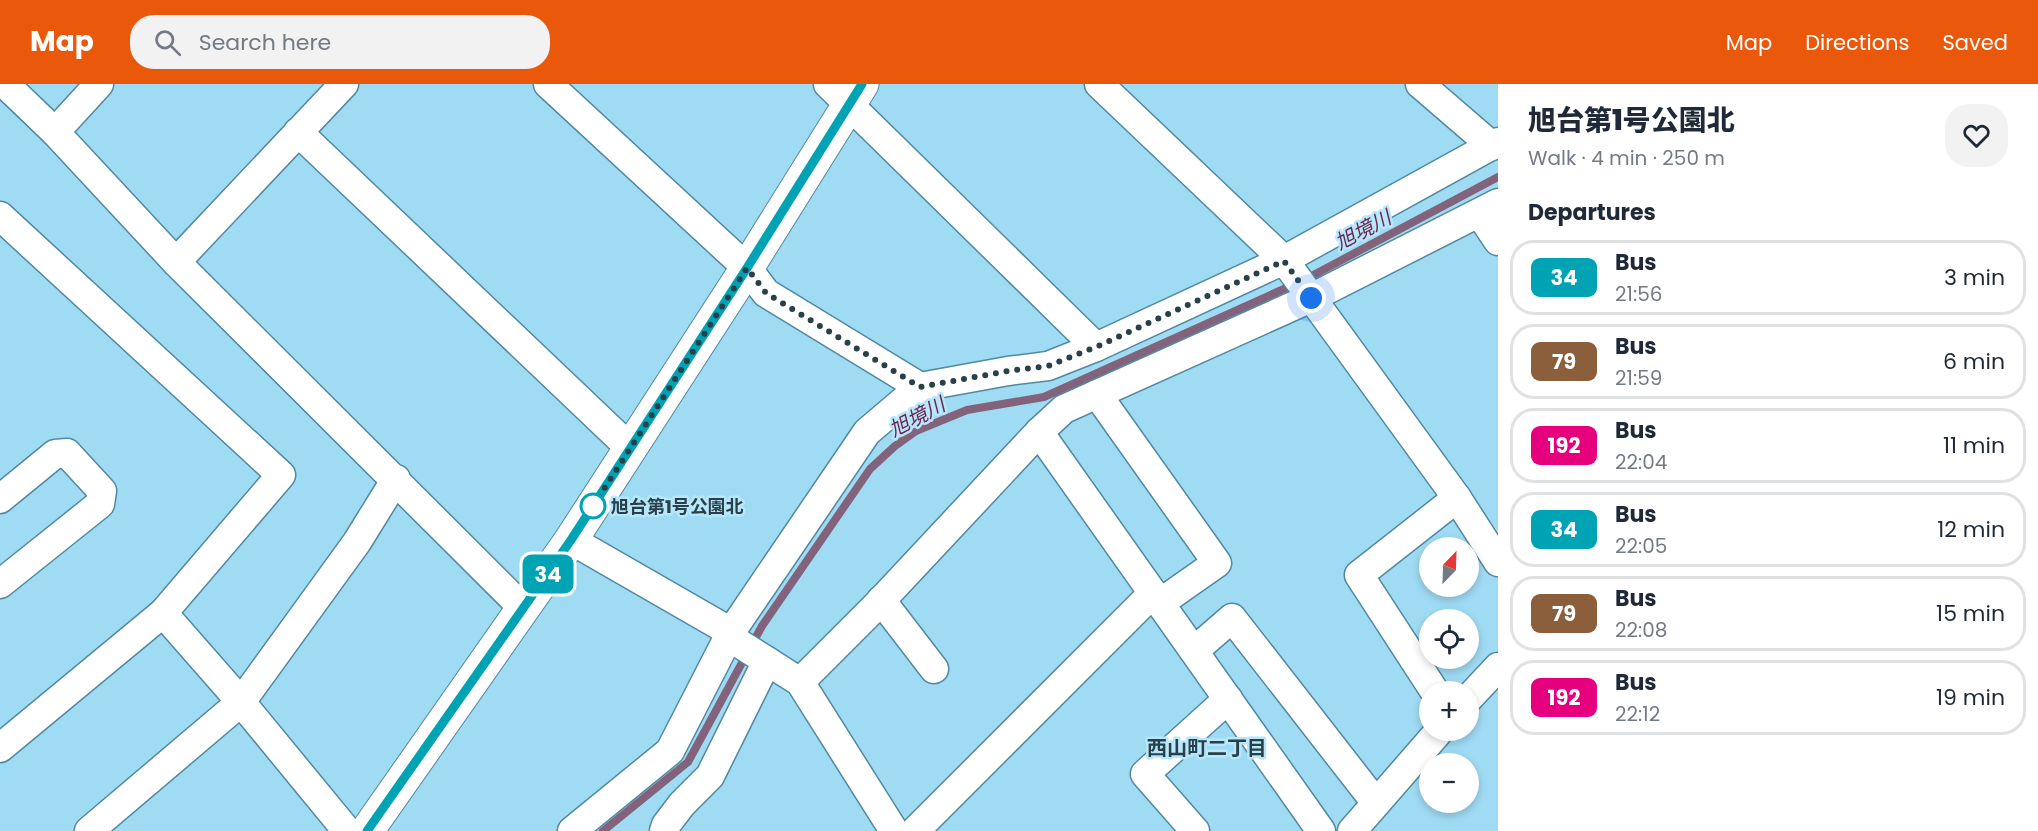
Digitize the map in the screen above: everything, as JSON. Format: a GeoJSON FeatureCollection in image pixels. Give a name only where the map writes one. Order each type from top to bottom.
{"type":"FeatureCollection","features":[{"type":"Feature","properties":{"kind":"street"},"geometry":{"type":"LineString","coordinates":[[5,84],[55,132],[176,262],[524,609]]}},
{"type":"Feature","properties":{"kind":"street"},"geometry":{"type":"LineString","coordinates":[[55,132],[99,84]]}},
{"type":"Feature","properties":{"kind":"street"},"geometry":{"type":"LineString","coordinates":[[176,262],[344,84]]}},
{"type":"Feature","properties":{"kind":"street"},"geometry":{"type":"LineString","coordinates":[[548,84],[747,268],[766,293],[920,387]]}},
{"type":"Feature","properties":{"kind":"street"},"geometry":{"type":"LineString","coordinates":[[1099,84],[1298,280],[1457,498],[1498,562]]}},
{"type":"Feature","properties":{"kind":"street"},"geometry":{"type":"LineString","coordinates":[[800,682],[881,600],[1039,432],[1064,409],[1097,394],[1298,280],[1495,144],[1420,84]]}},
{"type":"Feature","properties":{"kind":"street"},"geometry":{"type":"LineString","coordinates":[[367,831],[571,540],[747,268],[847,91],[1096,347]]}},
{"type":"Feature","properties":{"kind":"street"},"geometry":{"type":"LineString","coordinates":[[298,132],[630,448]]}},
{"type":"Feature","properties":{"kind":"street"},"geometry":{"type":"LineString","coordinates":[[572,831],[670,751],[744,645],[867,432],[920,387],[1048,366],[1096,347],[1298,280],[1489,208],[1498,241]]}},
{"type":"Feature","properties":{"kind":"street"},"geometry":{"type":"LineString","coordinates":[[0,216],[281,475],[163,613],[0,748]]}},
{"type":"Feature","properties":{"kind":"street"},"geometry":{"type":"LineString","coordinates":[[915,831],[1157,598],[1217,563],[1097,394]]}},
{"type":"Feature","properties":{"kind":"street"},"geometry":{"type":"LineString","coordinates":[[1039,432],[1321,831]]}},
{"type":"Feature","properties":{"kind":"street"},"geometry":{"type":"LineString","coordinates":[[0,499],[55,454],[67,453],[102,491],[100,504],[0,584]]}},
{"type":"Feature","properties":{"kind":"street"},"geometry":{"type":"LineString","coordinates":[[89,831],[241,702],[357,542],[396,479]]}},
{"type":"Feature","properties":{"kind":"street"},"geometry":{"type":"LineString","coordinates":[[1428,681],[1359,575],[1457,498]]}},
{"type":"Feature","properties":{"kind":"street"},"geometry":{"type":"LineString","coordinates":[[571,540],[744,645],[800,682],[894,831]]}},
{"type":"Feature","properties":{"kind":"street"},"geometry":{"type":"LineString","coordinates":[[881,600],[934,669]]}},
{"type":"Feature","properties":{"kind":"street"},"geometry":{"type":"LineString","coordinates":[[163,613],[241,702],[347,831]]}},
{"type":"Feature","properties":{"kind":"street"},"geometry":{"type":"LineString","coordinates":[[1194,651],[1232,618],[1376,803]]}},
{"type":"Feature","properties":{"kind":"street"},"geometry":{"type":"LineString","coordinates":[[664,831],[682,804],[710,776],[744,645]]}},
{"type":"Feature","properties":{"kind":"street"},"geometry":{"type":"LineString","coordinates":[[1479,687],[1498,667]]}},
{"type":"Feature","properties":{"kind":"street"},"geometry":{"type":"LineString","coordinates":[[1195,831],[1145,774],[1228,699]]}},
{"type":"Feature","properties":{"kind":"street"},"geometry":{"type":"LineString","coordinates":[[1352,831],[1430,741]]}},
{"type":"Feature","properties":{"kind":"waterway","name":"旭境川"},"geometry":{"type":"LineString","coordinates":[[1306,279],[1498,177]]}},
{"type":"Feature","properties":{"kind":"waterway","name":"旭境川"},"geometry":{"type":"LineString","coordinates":[[603,831],[688,762],[762,626],[870,469],[895,446],[916,431],[967,410],[1044,397],[1295,284]]}},
{"type":"Feature","properties":{"kind":"bus line","name":"34"},"geometry":{"type":"LineString","coordinates":[[367,831],[571,540],[747,268],[862,84]]}},
{"type":"Feature","properties":{"kind":"place","name":"旭台第1号公園北"},"geometry":{"type":"Point","coordinates":[593,506]}},
{"type":"Feature","properties":{"kind":"district","name":"西山町二丁目"},"geometry":{"type":"Point","coordinates":[1207,748]}},
{"type":"Feature","properties":{"kind":"route"},"geometry":{"type":"LineString","coordinates":[[593,506],[747,268],[766,293],[920,387],[1048,366],[1096,347],[1284,261],[1311,298]]}}]}
